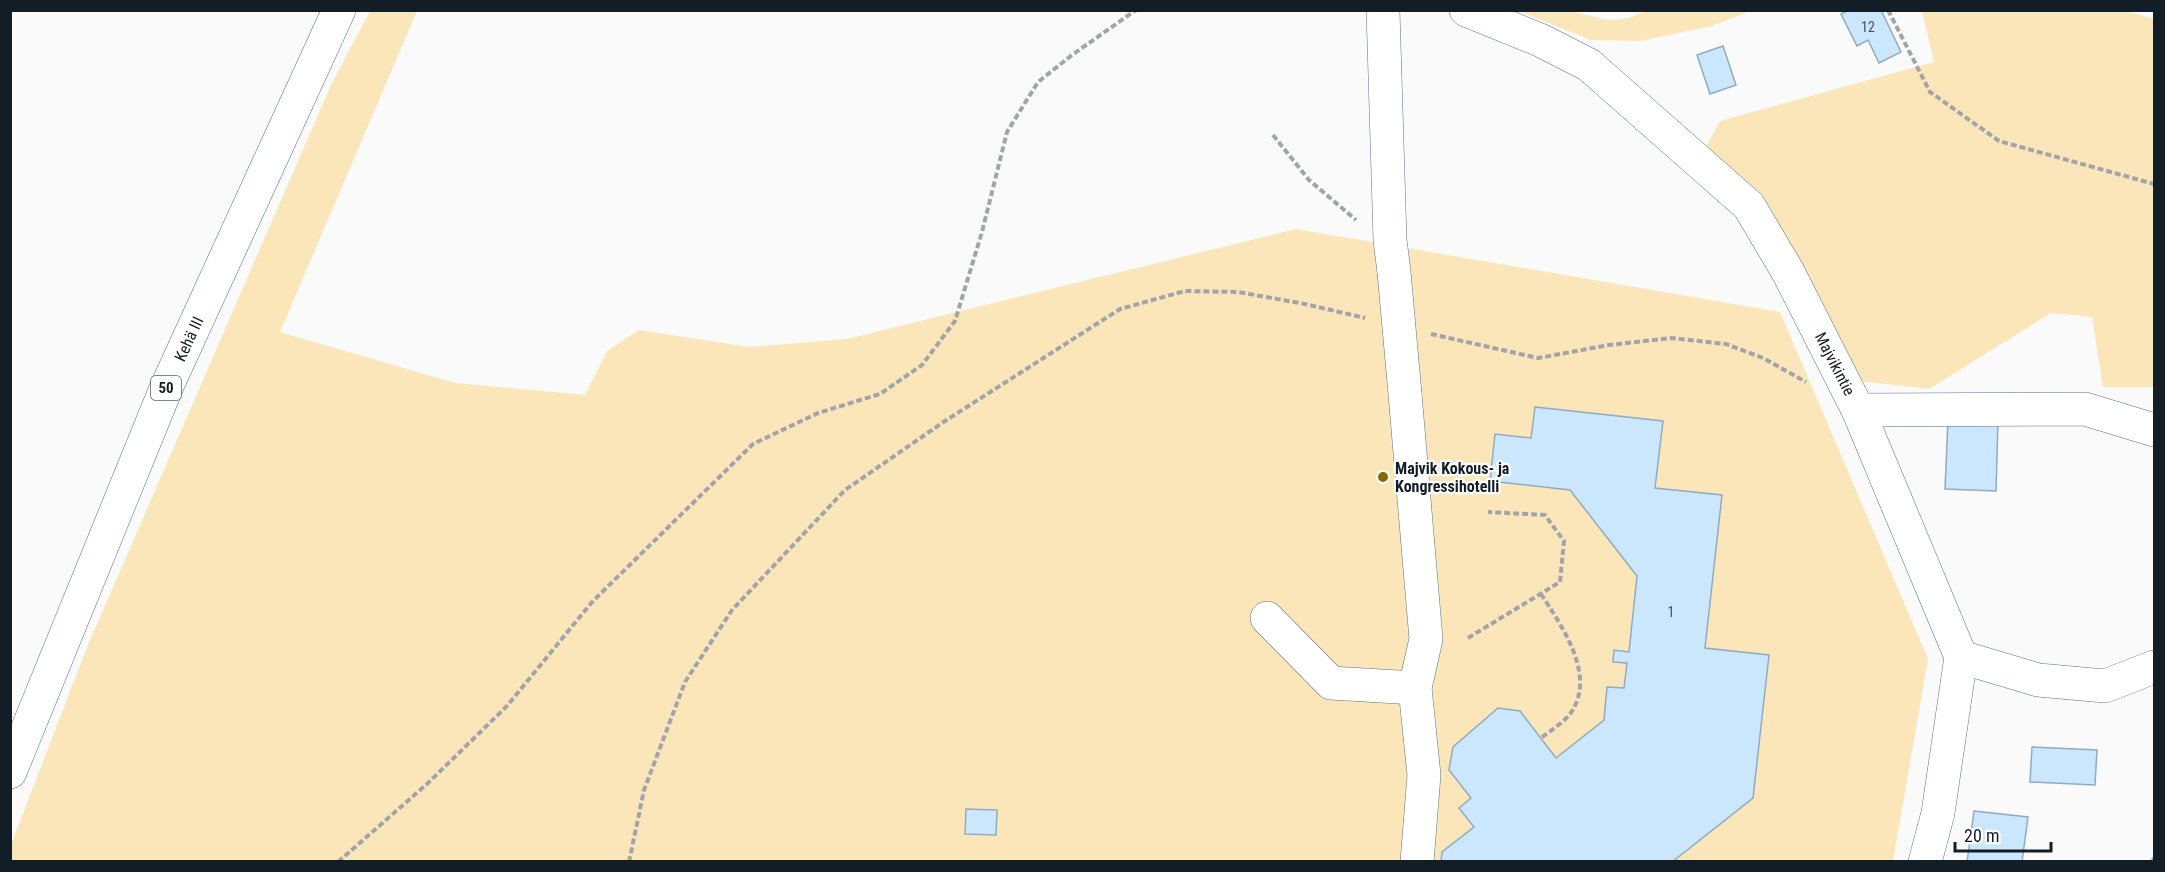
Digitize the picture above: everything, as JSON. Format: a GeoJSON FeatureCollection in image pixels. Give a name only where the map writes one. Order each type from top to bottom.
{"type":"FeatureCollection","features":[{"type":"Feature","properties":{"kind":"main road","name":"Kehä III"},"geometry":{"type":"LineString","coordinates":[[10,772],[167,386],[339,10]]}},
{"type":"Feature","properties":{"kind":"main road"},"geometry":{"type":"LineString","coordinates":[[1383,10],[1390,240],[1426,639],[1415,688],[1424,775],[1417,861]]}},
{"type":"Feature","properties":{"kind":"main road","name":"Majvikintie"},"geometry":{"type":"LineString","coordinates":[[1466,10],[1540,40],[1589,65],[1749,206],[1788,272],[1858,410],[1961,657]]}},
{"type":"Feature","properties":{"kind":"main road"},"geometry":{"type":"LineString","coordinates":[[1858,410],[2085,409],[2154,430]]}},
{"type":"Feature","properties":{"kind":"main road"},"geometry":{"type":"LineString","coordinates":[[1267,618],[1331,683],[1415,688]]}},
{"type":"Feature","properties":{"kind":"main road"},"geometry":{"type":"LineString","coordinates":[[1925,861],[1938,813],[1961,657],[2038,680],[2105,686],[2154,667]]}},
{"type":"Feature","properties":{"kind":"path"},"geometry":{"type":"LineString","coordinates":[[338,861],[427,784],[507,705],[592,602],[753,444],[818,413],[880,394],[922,365],[955,321],[982,232],[1007,132],[1038,82],[1096,37],[1136,10]]}},
{"type":"Feature","properties":{"kind":"path"},"geometry":{"type":"LineString","coordinates":[[1888,10],[1930,92],[1999,141],[2154,184]]}},
{"type":"Feature","properties":{"kind":"path"},"geometry":{"type":"LineString","coordinates":[[1273,135],[1309,180],[1376,237],[1390,240]]}},
{"type":"Feature","properties":{"kind":"path"},"geometry":{"type":"LineString","coordinates":[[629,861],[644,790],[686,682],[732,610],[845,490],[945,421],[1120,309],[1185,291],[1238,292],[1305,304],[1374,321]]}},
{"type":"Feature","properties":{"kind":"path"},"geometry":{"type":"LineString","coordinates":[[1430,334],[1538,358],[1609,345],[1671,338],[1726,344],[1763,358],[1810,384]]}},
{"type":"Feature","properties":{"kind":"path"},"geometry":{"type":"LineString","coordinates":[[1468,638],[1560,582],[1564,541],[1545,514],[1488,512]]}},
{"type":"Feature","properties":{"kind":"path"},"geometry":{"type":"LineString","coordinates":[[1540,594],[1567,635],[1580,671],[1578,697],[1570,715],[1541,738]]}},
{"type":"Feature","properties":{"kind":"shaded area"},"geometry":{"type":"Polygon","coordinates":[[[2122,10],[2154,19],[2154,387],[2103,387],[2092,317],[2051,313],[1929,389],[1842,379],[1779,257],[1698,161],[1720,121],[1934,62],[1922,11],[2122,10]]]}},
{"type":"Feature","properties":{"kind":"shaded area"},"geometry":{"type":"Polygon","coordinates":[[[370,11],[417,11],[280,332],[455,383],[585,395],[607,351],[639,330],[749,347],[847,339],[1296,229],[1780,312],[1928,659],[1893,861],[11,862],[10,847],[88,645],[331,85],[370,11]]]}},
{"type":"Feature","properties":{"kind":"shaded area"},"geometry":{"type":"Polygon","coordinates":[[[1519,11],[1570,11],[1609,20],[1629,18],[1646,11],[1750,11],[1712,26],[1639,41],[1591,40],[1519,11]]]}},
{"type":"Feature","properties":{"kind":"building"},"geometry":{"type":"Polygon","coordinates":[[[1849,10],[1881,10],[1901,52],[1879,63],[1868,40],[1857,46],[1841,14],[1849,10]]]}},
{"type":"Feature","properties":{"kind":"building"},"geometry":{"type":"Polygon","coordinates":[[[1723,46],[1736,85],[1710,94],[1697,55],[1723,46]]]}},
{"type":"Feature","properties":{"kind":"building"},"geometry":{"type":"Polygon","coordinates":[[[1535,407],[1663,421],[1655,488],[1722,495],[1705,648],[1769,655],[1753,798],[1672,862],[1441,862],[1442,852],[1474,827],[1459,808],[1471,798],[1449,770],[1453,747],[1498,708],[1520,711],[1556,758],[1604,720],[1607,687],[1624,688],[1627,663],[1613,662],[1614,650],[1629,652],[1637,576],[1570,490],[1490,481],[1495,434],[1531,438],[1535,407]]]}},
{"type":"Feature","properties":{"kind":"building"},"geometry":{"type":"Polygon","coordinates":[[[1948,419],[1998,421],[1996,491],[1945,489],[1948,419]]]}},
{"type":"Feature","properties":{"kind":"building"},"geometry":{"type":"Polygon","coordinates":[[[2032,747],[2097,750],[2095,785],[2030,782],[2032,747]]]}},
{"type":"Feature","properties":{"kind":"building"},"geometry":{"type":"Polygon","coordinates":[[[966,809],[997,810],[996,835],[965,834],[966,809]]]}},
{"type":"Feature","properties":{"kind":"building"},"geometry":{"type":"Polygon","coordinates":[[[1974,811],[2028,817],[2022,862],[1967,862],[1974,811]]]}},
{"type":"Feature","properties":{"kind":"place","name":"Majvik Kokous- ja Kongressihotelli"},"geometry":{"type":"Point","coordinates":[1383,477]}}]}
